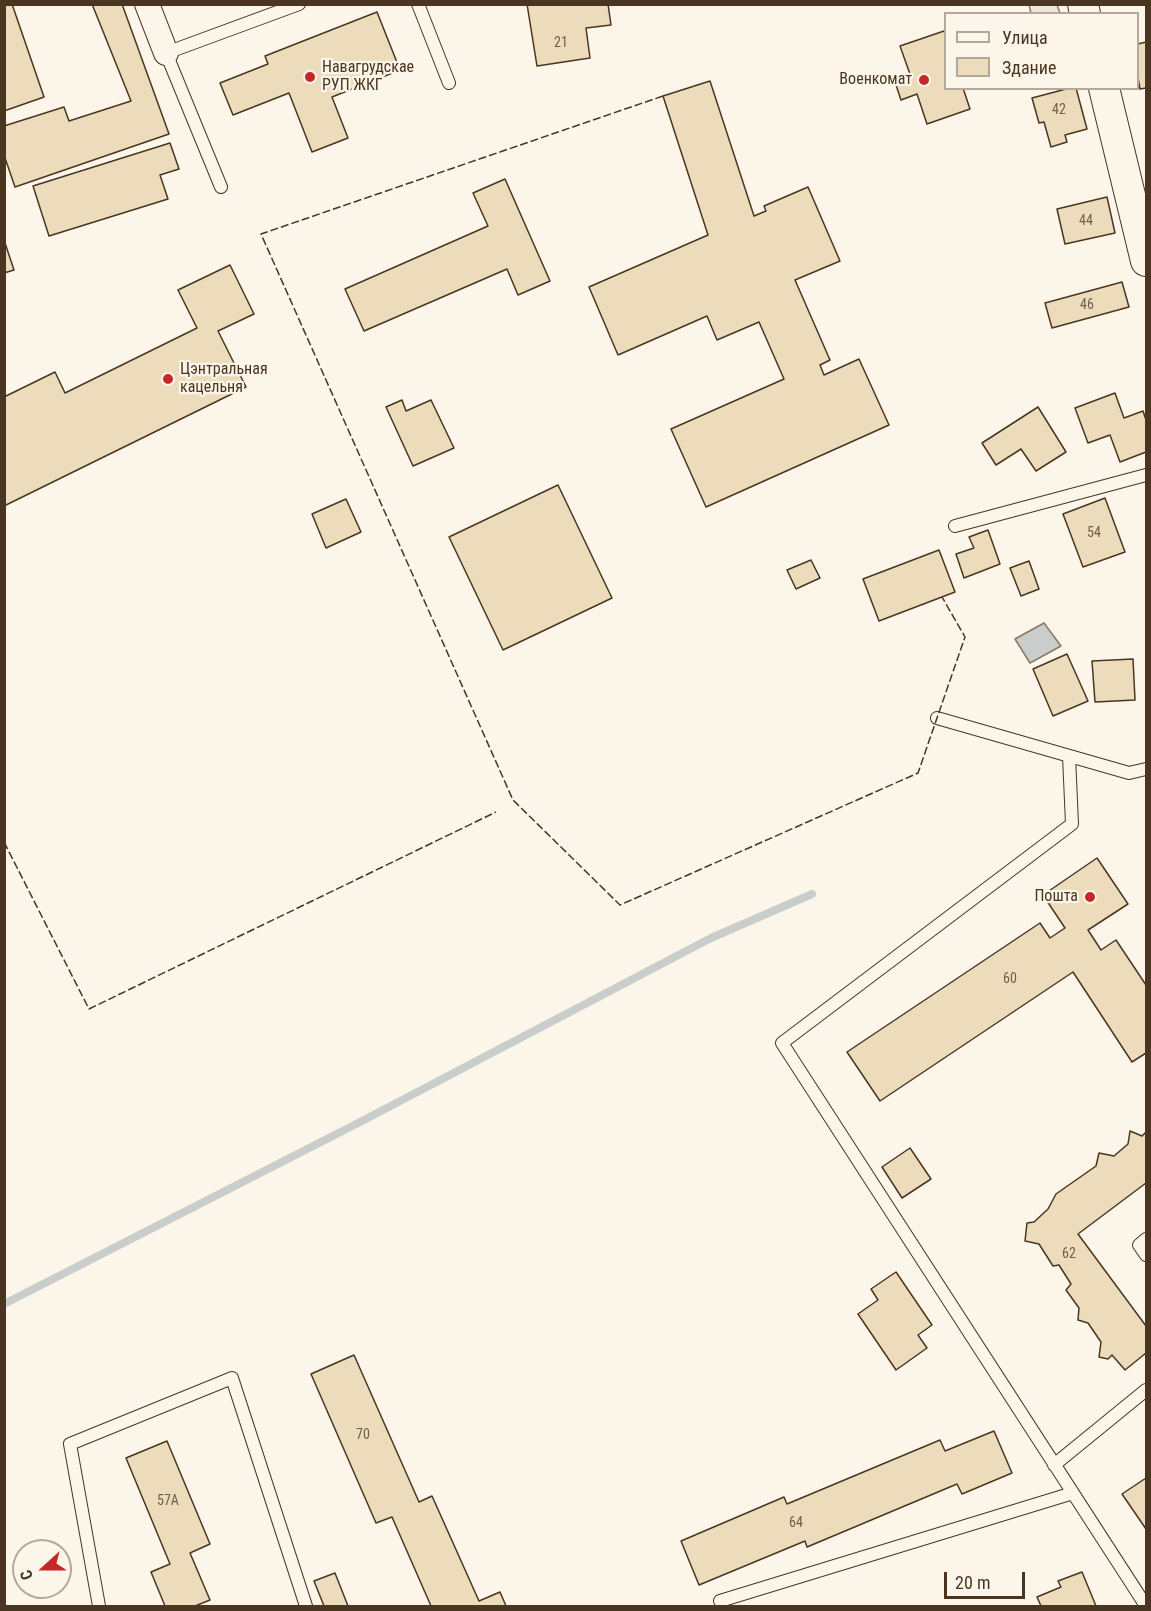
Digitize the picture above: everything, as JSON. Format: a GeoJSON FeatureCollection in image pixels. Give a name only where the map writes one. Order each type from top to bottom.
{"type":"FeatureCollection","features":[{"type":"Feature","properties":{"kind":"street"},"geometry":{"type":"LineString","coordinates":[[147,4],[166,53]]}},
{"type":"Feature","properties":{"kind":"street"},"geometry":{"type":"LineString","coordinates":[[1104,90],[1146,261]]}},
{"type":"Feature","properties":{"kind":"lane"},"geometry":{"type":"LineString","coordinates":[[220,187],[166,53],[298,4]]}},
{"type":"Feature","properties":{"kind":"lane"},"geometry":{"type":"LineString","coordinates":[[418,4],[449,83]]}},
{"type":"Feature","properties":{"kind":"lane"},"geometry":{"type":"LineString","coordinates":[[955,526],[1146,475]]}},
{"type":"Feature","properties":{"kind":"lane"},"geometry":{"type":"LineString","coordinates":[[937,717],[1129,773],[1146,769]]}},
{"type":"Feature","properties":{"kind":"lane"},"geometry":{"type":"LineString","coordinates":[[1069,756],[1072,824],[782,1043],[1146,1606]]}},
{"type":"Feature","properties":{"kind":"lane"},"geometry":{"type":"LineString","coordinates":[[1146,1239],[1139,1245],[1146,1255]]}},
{"type":"Feature","properties":{"kind":"lane"},"geometry":{"type":"LineString","coordinates":[[99,1606],[70,1444],[232,1378],[306,1606]]}},
{"type":"Feature","properties":{"kind":"lane"},"geometry":{"type":"LineString","coordinates":[[1054,1465],[1146,1390]]}},
{"type":"Feature","properties":{"kind":"lane"},"geometry":{"type":"LineString","coordinates":[[720,1600],[1073,1493]]}},
{"type":"Feature","properties":{"kind":"shaded area"},"geometry":{"type":"Polygon","coordinates":[[[1029,5],[1057,5],[1060,12],[1031,12],[1029,5]]]}},
{"type":"Feature","properties":{"kind":"shaded area"},"geometry":{"type":"Polygon","coordinates":[[[1044,623],[1061,646],[1030,663],[1015,639],[1044,623]]]}},
{"type":"Feature","properties":{"kind":"building"},"geometry":{"type":"Polygon","coordinates":[[[4,4],[12,4],[44,97],[4,111],[4,4]]]}},
{"type":"Feature","properties":{"kind":"building"},"geometry":{"type":"Polygon","coordinates":[[[92,4],[122,4],[169,134],[15,187],[4,155],[4,126],[64,107],[69,121],[131,101],[92,4]]]}},
{"type":"Feature","properties":{"kind":"building"},"geometry":{"type":"Polygon","coordinates":[[[527,4],[608,4],[611,25],[586,28],[590,58],[537,66],[527,4]]]}},
{"type":"Feature","properties":{"kind":"building","name":"Навагрудскае РУП ЖКГ"},"geometry":{"type":"Polygon","coordinates":[[[377,12],[400,70],[332,97],[348,138],[312,152],[289,93],[233,115],[220,83],[268,64],[265,56],[377,12]]]}},
{"type":"Feature","properties":{"kind":"building","name":"Военкомат"},"geometry":{"type":"Polygon","coordinates":[[[944,31],[944,90],[964,90],[970,109],[927,124],[917,94],[901,100],[895,82],[911,77],[900,46],[944,31]]]}},
{"type":"Feature","properties":{"kind":"building"},"geometry":{"type":"Polygon","coordinates":[[[1146,42],[1146,88],[1140,89],[1139,84],[1139,44],[1146,42]]]}},
{"type":"Feature","properties":{"kind":"building"},"geometry":{"type":"Polygon","coordinates":[[[710,81],[754,216],[766,211],[764,206],[808,187],[840,261],[795,280],[830,360],[820,365],[824,375],[859,359],[889,425],[706,507],[671,429],[784,379],[759,322],[717,340],[707,316],[618,355],[589,287],[708,235],[663,96],[710,81]]]}},
{"type":"Feature","properties":{"kind":"building"},"geometry":{"type":"Polygon","coordinates":[[[1062,90],[1077,90],[1087,129],[1065,135],[1067,142],[1051,147],[1044,122],[1039,123],[1032,98],[1062,90]]]}},
{"type":"Feature","properties":{"kind":"building"},"geometry":{"type":"Polygon","coordinates":[[[170,143],[179,169],[160,175],[168,199],[49,236],[33,186],[170,143]]]}},
{"type":"Feature","properties":{"kind":"building"},"geometry":{"type":"Polygon","coordinates":[[[505,179],[550,281],[518,295],[507,269],[364,331],[345,289],[488,226],[473,193],[505,179]]]}},
{"type":"Feature","properties":{"kind":"building"},"geometry":{"type":"Polygon","coordinates":[[[1107,197],[1115,233],[1065,244],[1057,209],[1107,197]]]}},
{"type":"Feature","properties":{"kind":"building"},"geometry":{"type":"Polygon","coordinates":[[[4,244],[14,270],[4,273],[4,244]]]}},
{"type":"Feature","properties":{"kind":"building","name":"Цэнтральная кацельня"},"geometry":{"type":"Polygon","coordinates":[[[230,265],[254,314],[218,331],[246,387],[4,506],[4,397],[55,372],[65,393],[197,328],[178,290],[230,265]]]}},
{"type":"Feature","properties":{"kind":"building"},"geometry":{"type":"Polygon","coordinates":[[[1122,282],[1129,307],[1052,328],[1045,303],[1122,282]]]}},
{"type":"Feature","properties":{"kind":"building"},"geometry":{"type":"Polygon","coordinates":[[[1115,393],[1124,418],[1143,411],[1146,420],[1146,452],[1120,462],[1110,435],[1088,443],[1075,408],[1115,393]]]}},
{"type":"Feature","properties":{"kind":"building"},"geometry":{"type":"Polygon","coordinates":[[[402,400],[406,411],[431,400],[454,448],[413,466],[386,407],[402,400]]]}},
{"type":"Feature","properties":{"kind":"building"},"geometry":{"type":"Polygon","coordinates":[[[1038,407],[1066,452],[1036,471],[1021,449],[996,465],[982,443],[1038,407]]]}},
{"type":"Feature","properties":{"kind":"building"},"geometry":{"type":"Polygon","coordinates":[[[558,485],[612,598],[503,650],[449,537],[558,485]]]}},
{"type":"Feature","properties":{"kind":"building"},"geometry":{"type":"Polygon","coordinates":[[[1105,498],[1125,552],[1083,567],[1063,514],[1105,498]]]}},
{"type":"Feature","properties":{"kind":"building"},"geometry":{"type":"Polygon","coordinates":[[[346,499],[361,532],[326,548],[312,514],[346,499]]]}},
{"type":"Feature","properties":{"kind":"building"},"geometry":{"type":"Polygon","coordinates":[[[988,530],[1000,564],[964,578],[956,554],[974,548],[969,537],[988,530]]]}},
{"type":"Feature","properties":{"kind":"building"},"geometry":{"type":"Polygon","coordinates":[[[939,550],[955,592],[879,621],[863,579],[939,550]]]}},
{"type":"Feature","properties":{"kind":"building"},"geometry":{"type":"Polygon","coordinates":[[[811,560],[820,578],[796,589],[787,570],[811,560]]]}},
{"type":"Feature","properties":{"kind":"building"},"geometry":{"type":"Polygon","coordinates":[[[1029,561],[1039,589],[1021,596],[1010,568],[1029,561]]]}},
{"type":"Feature","properties":{"kind":"building"},"geometry":{"type":"Polygon","coordinates":[[[1067,654],[1088,701],[1053,716],[1033,669],[1067,654]]]}},
{"type":"Feature","properties":{"kind":"building"},"geometry":{"type":"Polygon","coordinates":[[[1133,659],[1135,700],[1095,702],[1092,661],[1133,659]]]}},
{"type":"Feature","properties":{"kind":"building"},"geometry":{"type":"Polygon","coordinates":[[[1097,858],[1128,904],[1088,930],[1101,950],[1116,940],[1146,985],[1146,1053],[1132,1062],[1073,972],[880,1101],[847,1052],[1040,923],[1050,938],[1065,928],[1043,895],[1097,858]]]}},
{"type":"Feature","properties":{"kind":"building"},"geometry":{"type":"Polygon","coordinates":[[[1130,1131],[1142,1136],[1146,1132],[1146,1183],[1078,1234],[1146,1326],[1146,1353],[1125,1370],[1112,1355],[1108,1359],[1099,1357],[1101,1342],[1088,1323],[1078,1320],[1079,1308],[1066,1290],[1071,1284],[1059,1265],[1053,1266],[1039,1244],[1025,1241],[1027,1223],[1034,1222],[1048,1209],[1056,1194],[1096,1166],[1099,1153],[1114,1156],[1128,1144],[1130,1131]]]}},
{"type":"Feature","properties":{"kind":"building"},"geometry":{"type":"Polygon","coordinates":[[[910,1148],[931,1179],[902,1198],[882,1167],[910,1148]]]}},
{"type":"Feature","properties":{"kind":"building"},"geometry":{"type":"Polygon","coordinates":[[[896,1272],[932,1325],[918,1335],[927,1348],[896,1370],[858,1314],[878,1300],[871,1289],[896,1272]]]}},
{"type":"Feature","properties":{"kind":"building"},"geometry":{"type":"Polygon","coordinates":[[[354,1355],[419,1502],[432,1496],[479,1601],[500,1592],[506,1606],[431,1606],[392,1517],[376,1523],[311,1374],[354,1355]]]}},
{"type":"Feature","properties":{"kind":"building"},"geometry":{"type":"Polygon","coordinates":[[[994,1431],[1012,1473],[962,1494],[957,1484],[807,1547],[805,1541],[699,1585],[681,1541],[784,1497],[787,1504],[940,1440],[945,1451],[994,1431]]]}},
{"type":"Feature","properties":{"kind":"building"},"geometry":{"type":"Polygon","coordinates":[[[167,1441],[210,1544],[190,1553],[210,1600],[195,1606],[165,1606],[151,1572],[170,1564],[126,1458],[167,1441]]]}},
{"type":"Feature","properties":{"kind":"building"},"geometry":{"type":"Polygon","coordinates":[[[1146,1478],[1146,1529],[1122,1494],[1146,1478]]]}},
{"type":"Feature","properties":{"kind":"building"},"geometry":{"type":"Polygon","coordinates":[[[1082,1572],[1096,1606],[1041,1606],[1037,1597],[1061,1587],[1058,1581],[1082,1572]]]}},
{"type":"Feature","properties":{"kind":"building"},"geometry":{"type":"Polygon","coordinates":[[[335,1573],[348,1606],[324,1606],[314,1581],[335,1573]]]}},
{"type":"Feature","properties":{"kind":"waterway"},"geometry":{"type":"LineString","coordinates":[[4,1304],[364,1120],[711,938],[812,894]]}},
{"type":"Feature","properties":{"kind":"fence"},"geometry":{"type":"LineString","coordinates":[[663,96],[261,234],[513,800],[620,905],[918,773],[965,637],[942,597]]}},
{"type":"Feature","properties":{"kind":"fence"},"geometry":{"type":"LineString","coordinates":[[4,842],[89,1009],[496,812]]}},
{"type":"Feature","properties":{"kind":"place","name":"Навагрудскае РУП ЖКГ"},"geometry":{"type":"Point","coordinates":[310,77]}},
{"type":"Feature","properties":{"kind":"place","name":"Военкомат"},"geometry":{"type":"Point","coordinates":[924,80]}},
{"type":"Feature","properties":{"kind":"place","name":"Цэнтральная кацельня"},"geometry":{"type":"Point","coordinates":[168,379]}},
{"type":"Feature","properties":{"kind":"place","name":"Пошта"},"geometry":{"type":"Point","coordinates":[1090,897]}}]}
